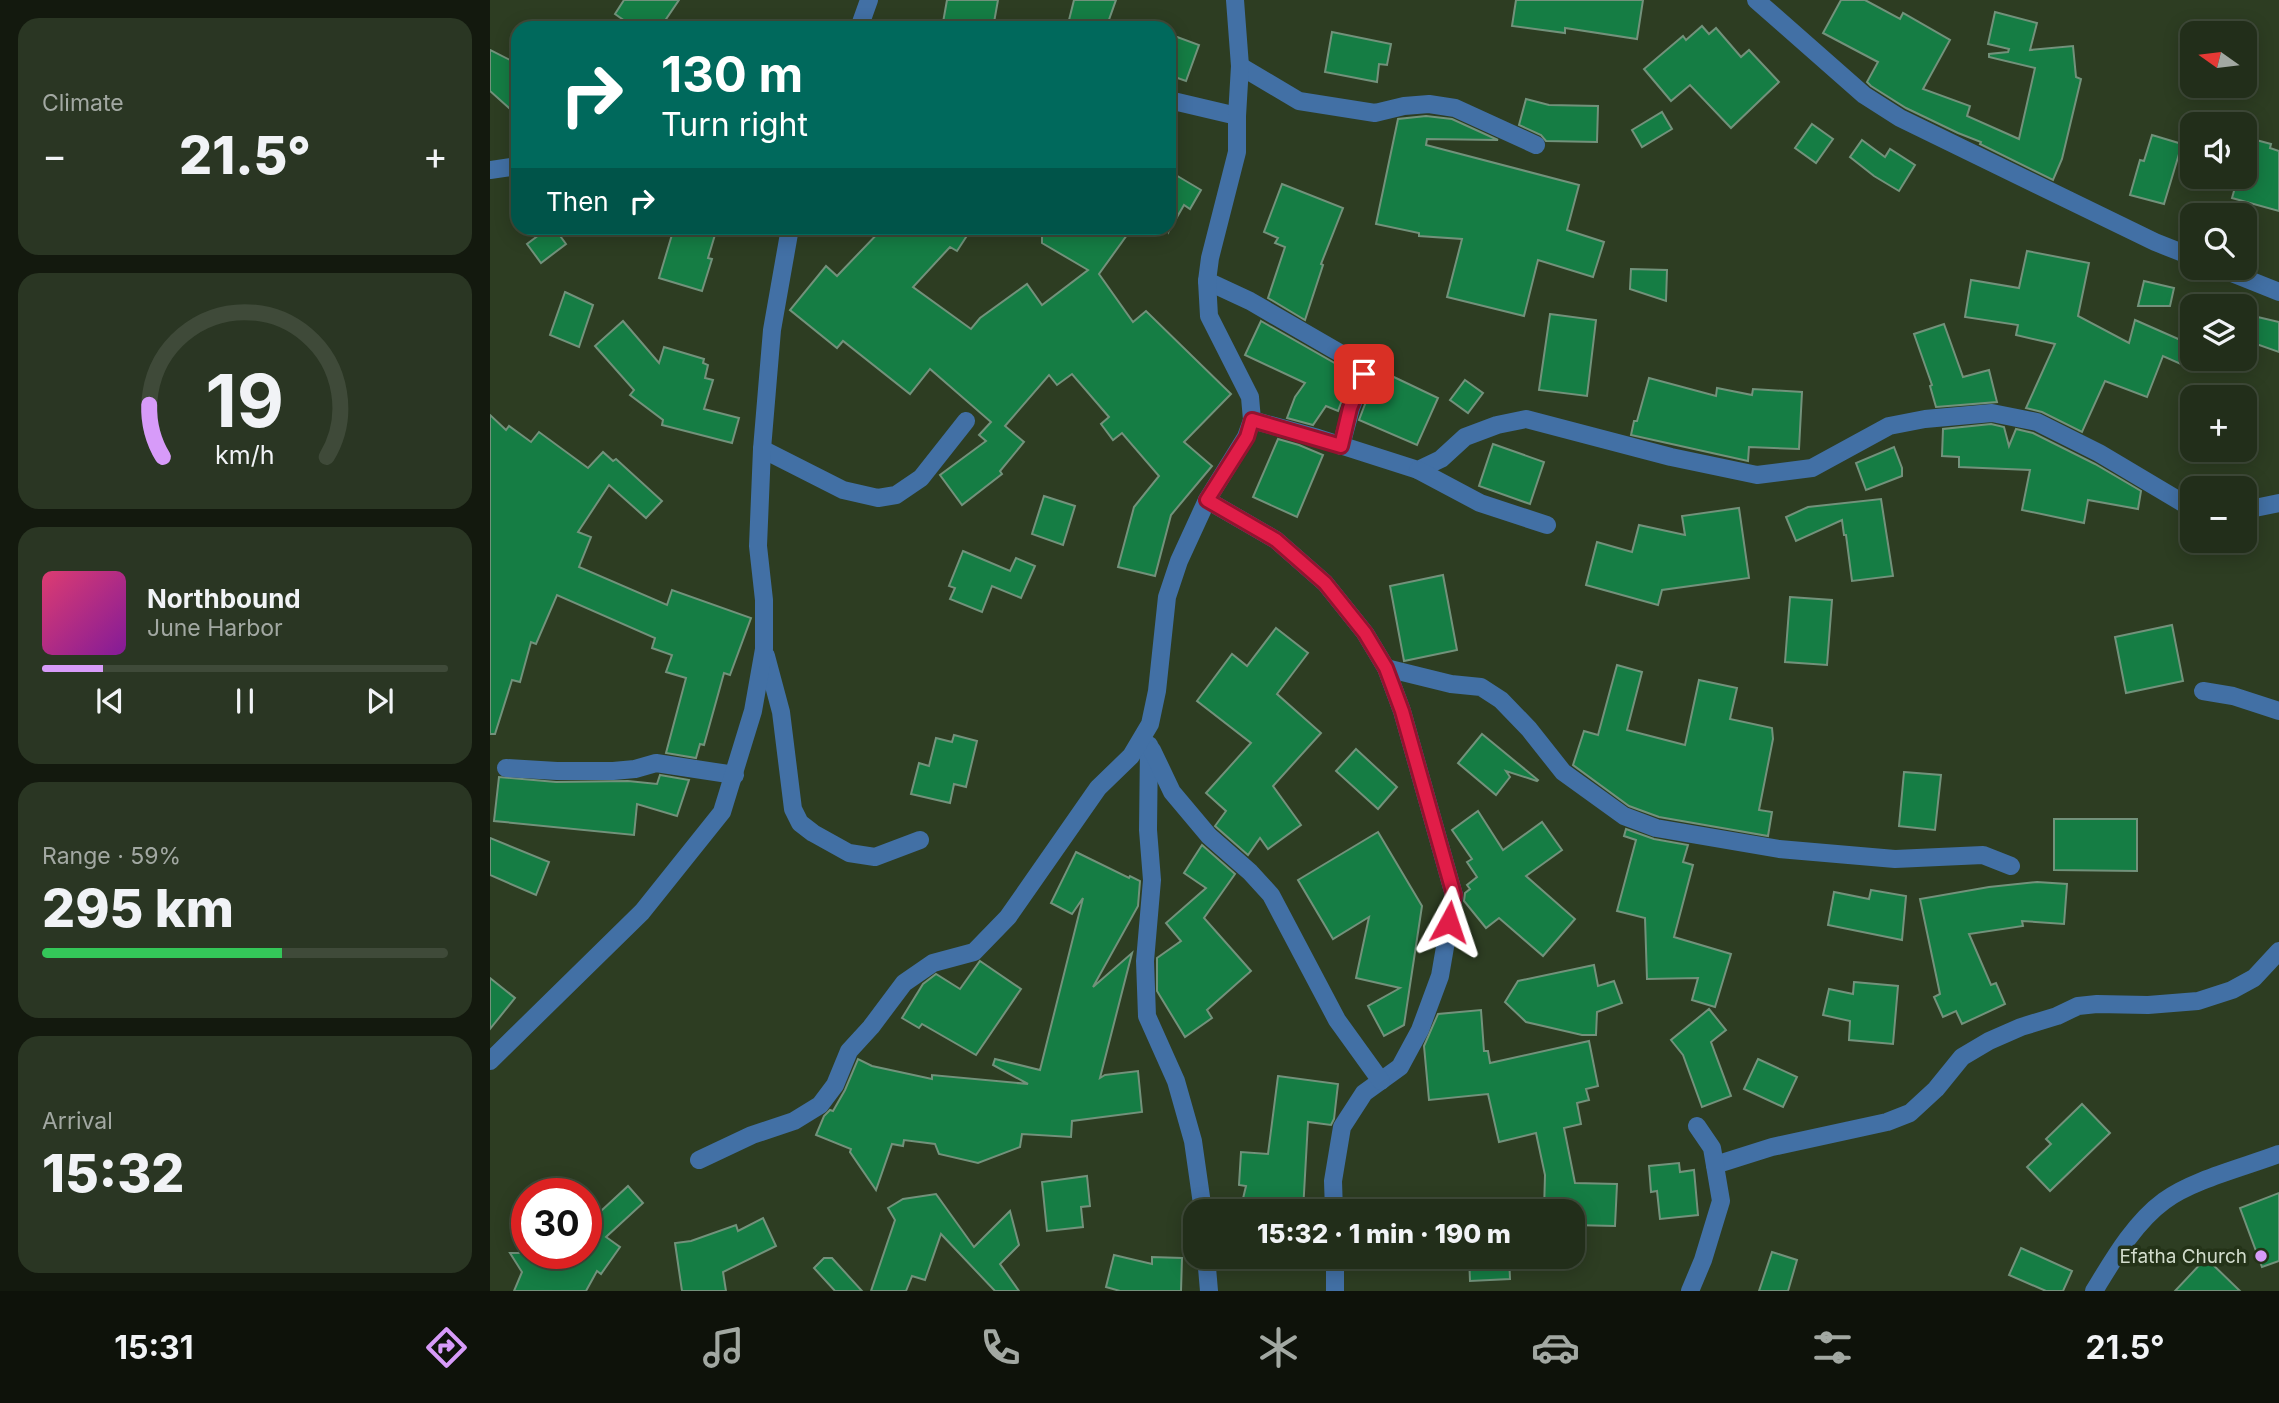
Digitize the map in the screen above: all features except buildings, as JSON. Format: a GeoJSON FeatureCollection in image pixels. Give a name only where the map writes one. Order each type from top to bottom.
{"type":"FeatureCollection","features":[{"type":"Feature","properties":{"kind":"street"},"geometry":{"type":"LineString","coordinates":[[862,21],[869,0]]}},
{"type":"Feature","properties":{"kind":"street"},"geometry":{"type":"LineString","coordinates":[[1201,1199],[1193,1141],[1176,1081],[1147,1016],[1145,961],[1153,880],[1148,830],[1146,740],[1157,691],[1167,597],[1179,561],[1207,500],[1247,437],[1252,420],[1250,397],[1209,316],[1207,281],[1210,258],[1237,152],[1240,66],[1235,0]]}},
{"type":"Feature","properties":{"kind":"street"},"geometry":{"type":"LineString","coordinates":[[1756,0],[1864,95],[1900,118],[2180,252]]}},
{"type":"Feature","properties":{"kind":"street"},"geometry":{"type":"LineString","coordinates":[[1240,66],[1299,102],[1375,113],[1429,104],[1455,108],[1536,145]]}},
{"type":"Feature","properties":{"kind":"street"},"geometry":{"type":"LineString","coordinates":[[1176,102],[1237,116]]}},
{"type":"Feature","properties":{"kind":"street"},"geometry":{"type":"LineString","coordinates":[[490,170],[511,167]]}},
{"type":"Feature","properties":{"kind":"street"},"geometry":{"type":"LineString","coordinates":[[490,1061],[642,912],[722,812],[753,711],[764,649],[764,600],[758,546],[762,449],[772,330],[789,235]]}},
{"type":"Feature","properties":{"kind":"street"},"geometry":{"type":"LineString","coordinates":[[2249,280],[2279,292]]}},
{"type":"Feature","properties":{"kind":"street"},"geometry":{"type":"LineString","coordinates":[[1207,281],[1250,302],[1364,367],[1341,446]]}},
{"type":"Feature","properties":{"kind":"street"},"geometry":{"type":"LineString","coordinates":[[1418,470],[1441,459],[1465,437],[1497,425],[1526,419],[1671,457],[1757,475],[1812,468],[1889,426],[1925,419],[1992,413],[2037,422],[2099,453],[2180,501]]}},
{"type":"Feature","properties":{"kind":"street"},"geometry":{"type":"LineString","coordinates":[[1252,420],[1418,470],[1480,503],[1547,525]]}},
{"type":"Feature","properties":{"kind":"street"},"geometry":{"type":"LineString","coordinates":[[762,449],[843,490],[878,498],[896,495],[921,478],[966,421]]}},
{"type":"Feature","properties":{"kind":"street"},"geometry":{"type":"LineString","coordinates":[[1207,500],[1276,540],[1325,583],[1365,633],[1386,668],[1402,711],[1454,895],[1440,976],[1420,1030],[1400,1067],[1364,1093],[1342,1127],[1333,1181],[1334,1199]]}},
{"type":"Feature","properties":{"kind":"street"},"geometry":{"type":"LineString","coordinates":[[2257,508],[2279,503]]}},
{"type":"Feature","properties":{"kind":"street"},"geometry":{"type":"LineString","coordinates":[[764,649],[780,712],[793,809],[800,823],[849,853],[875,857],[920,840]]}},
{"type":"Feature","properties":{"kind":"street"},"geometry":{"type":"LineString","coordinates":[[1386,668],[1451,684],[1481,687],[1501,700],[1529,729],[1563,772],[1624,816],[1656,828],[1779,849],[1895,859],[1983,855],[2011,866]]}},
{"type":"Feature","properties":{"kind":"street"},"geometry":{"type":"LineString","coordinates":[[2203,691],[2233,696],[2279,711]]}},
{"type":"Feature","properties":{"kind":"street"},"geometry":{"type":"LineString","coordinates":[[1146,740],[1172,792],[1209,836],[1250,872],[1271,895],[1337,1020],[1381,1081]]}},
{"type":"Feature","properties":{"kind":"street"},"geometry":{"type":"LineString","coordinates":[[699,1160],[752,1135],[794,1121],[820,1105],[835,1085],[849,1051],[904,983],[933,963],[974,952],[1008,917],[1098,788],[1146,740]]}},
{"type":"Feature","properties":{"kind":"street"},"geometry":{"type":"LineString","coordinates":[[506,768],[613,771],[656,763],[735,775]]}},
{"type":"Feature","properties":{"kind":"street"},"geometry":{"type":"LineString","coordinates":[[1715,1165],[1772,1147],[1887,1122],[1910,1113],[1936,1089],[1962,1057],[2021,1027],[2057,1016],[2078,1006],[2198,1001],[2232,990],[2254,978],[2279,951]]}},
{"type":"Feature","properties":{"kind":"street"},"geometry":{"type":"LineString","coordinates":[[1690,1291],[1703,1260],[1721,1201],[1712,1147],[1697,1126]]}},
{"type":"Feature","properties":{"kind":"street"},"geometry":{"type":"LineString","coordinates":[[2094,1291],[2139,1225],[2164,1201],[2195,1185],[2279,1154]]}},
{"type":"Feature","properties":{"kind":"street"},"geometry":{"type":"LineString","coordinates":[[1207,1269],[1209,1291]]}},
{"type":"Feature","properties":{"kind":"street"},"geometry":{"type":"LineString","coordinates":[[1335,1269],[1335,1291]]}},
{"type":"Feature","properties":{"kind":"place","name":"Efatha Church"},"geometry":{"type":"Point","coordinates":[2261,1256]}},
{"type":"Feature","properties":{"kind":"route"},"geometry":{"type":"LineString","coordinates":[[1364,374],[1350,408],[1341,446],[1252,420],[1247,437],[1207,500],[1276,540],[1325,583],[1376,650],[1386,668],[1402,711],[1454,895],[1449,922]]}}]}
